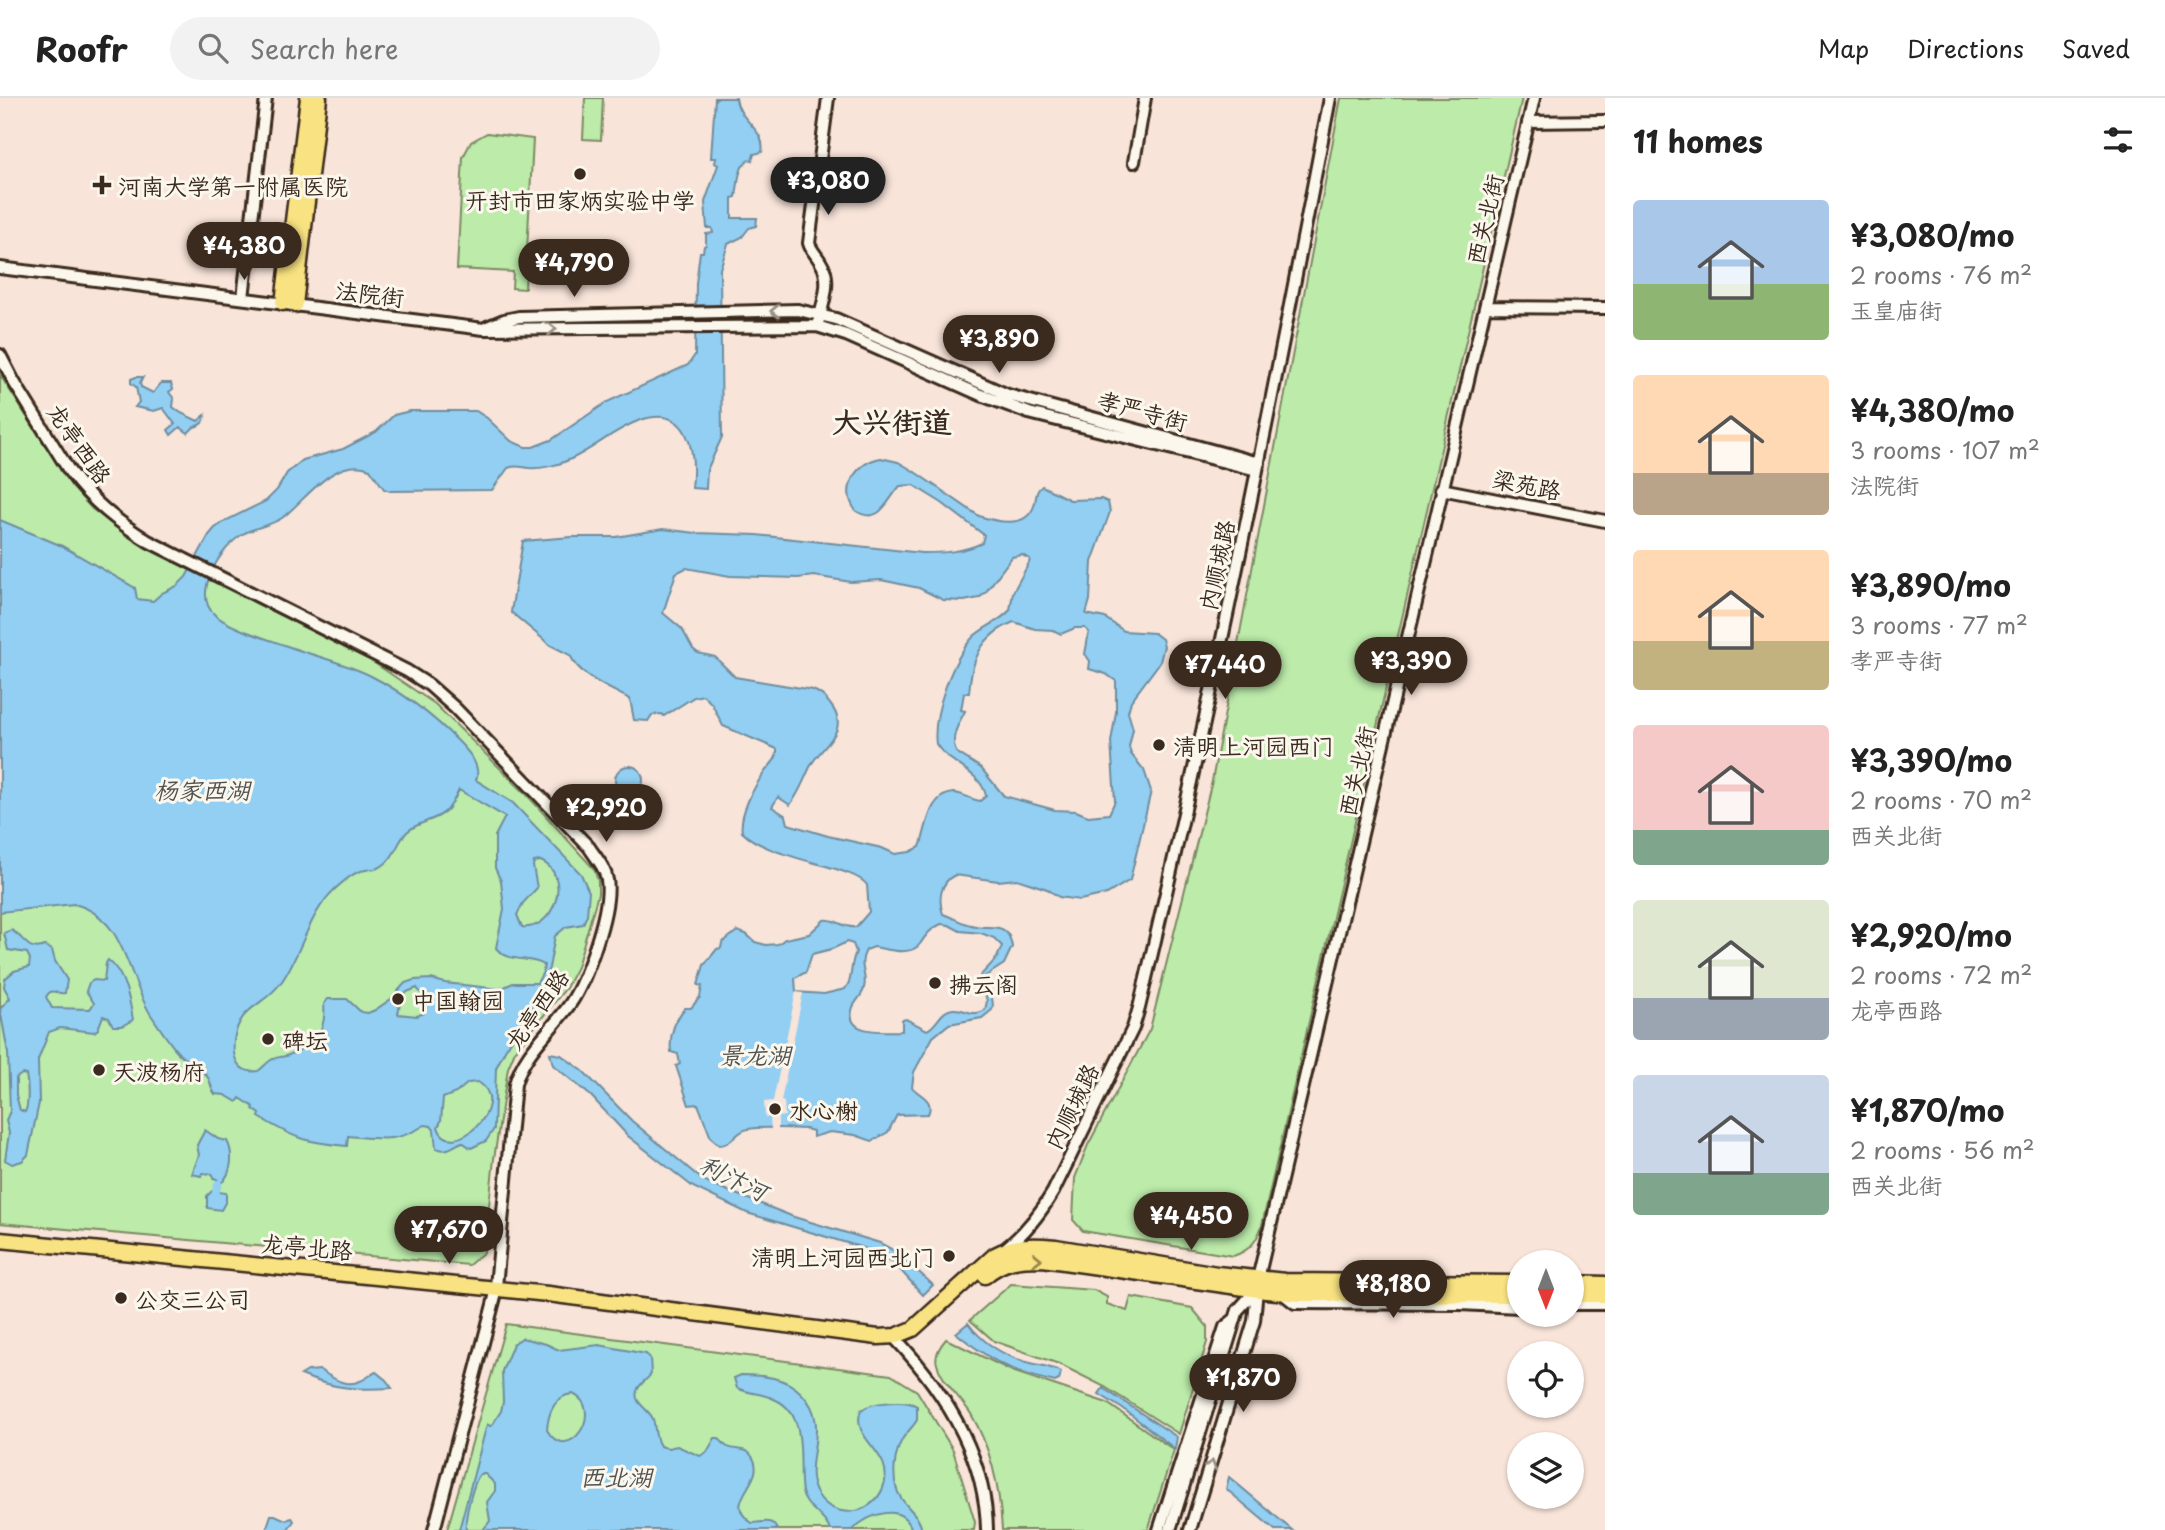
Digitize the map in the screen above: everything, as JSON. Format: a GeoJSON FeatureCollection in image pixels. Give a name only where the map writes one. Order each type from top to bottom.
{"type":"FeatureCollection","features":[{"type":"Feature","properties":{"kind":"main road"},"geometry":{"type":"LineString","coordinates":[[289,304],[308,98]]}},
{"type":"Feature","properties":{"kind":"main road"},"geometry":{"type":"LineString","coordinates":[[289,304],[319,98]]}},
{"type":"Feature","properties":{"kind":"main road","name":"龙亭北路"},"geometry":{"type":"LineString","coordinates":[[0,1240],[496,1293],[869,1345],[898,1338]]}},
{"type":"Feature","properties":{"kind":"main road"},"geometry":{"type":"LineString","coordinates":[[898,1338],[913,1329],[1001,1252],[1012,1247],[1056,1247],[1257,1284],[1281,1293],[1507,1295]]}},
{"type":"Feature","properties":{"kind":"main road","name":"龙亭北路"},"geometry":{"type":"LineString","coordinates":[[0,1248],[496,1293]]}},
{"type":"Feature","properties":{"kind":"main road"},"geometry":{"type":"LineString","coordinates":[[898,1338],[918,1336],[995,1266],[1008,1261],[1055,1260],[1257,1284],[1507,1283]]}},
{"type":"Feature","properties":{"kind":"main road"},"geometry":{"type":"LineString","coordinates":[[1584,1283],[1605,1283]]}},
{"type":"Feature","properties":{"kind":"main road"},"geometry":{"type":"LineString","coordinates":[[1584,1295],[1605,1295]]}},
{"type":"Feature","properties":{"kind":"street"},"geometry":{"type":"LineString","coordinates":[[243,298],[266,98]]}},
{"type":"Feature","properties":{"kind":"street"},"geometry":{"type":"LineString","coordinates":[[819,321],[826,292],[826,271],[809,243],[828,98]]}},
{"type":"Feature","properties":{"kind":"street"},"geometry":{"type":"LineString","coordinates":[[1134,162],[1145,98]]}},
{"type":"Feature","properties":{"kind":"street","name":"内顺城路"},"geometry":{"type":"LineString","coordinates":[[1001,1252],[1040,1214],[1053,1192],[1137,1017],[1208,707],[1330,98]]}},
{"type":"Feature","properties":{"kind":"street","name":"西关北街"},"geometry":{"type":"LineString","coordinates":[[1191,1530],[1254,1321],[1257,1284],[1534,98]]}},
{"type":"Feature","properties":{"kind":"street"},"geometry":{"type":"LineString","coordinates":[[1528,122],[1605,121]]}},
{"type":"Feature","properties":{"kind":"street","name":"法院街"},"geometry":{"type":"LineString","coordinates":[[0,268],[484,328],[739,326]]}},
{"type":"Feature","properties":{"kind":"street"},"geometry":{"type":"LineString","coordinates":[[1486,307],[1605,308]]}},
{"type":"Feature","properties":{"kind":"street","name":"孝严寺街"},"geometry":{"type":"LineString","coordinates":[[741,312],[798,310],[846,335],[981,395],[1029,413],[1258,466]]}},
{"type":"Feature","properties":{"kind":"street","name":"法院街"},"geometry":{"type":"LineString","coordinates":[[484,328],[519,317],[741,312]]}},
{"type":"Feature","properties":{"kind":"street","name":"孝严寺街"},"geometry":{"type":"LineString","coordinates":[[739,326],[819,321]]}},
{"type":"Feature","properties":{"kind":"street","name":"龙亭西路"},"geometry":{"type":"LineString","coordinates":[[0,355],[13,382],[81,486],[111,516],[220,579],[407,671],[429,685],[455,708],[589,847],[605,873],[608,886],[606,906],[585,977],[571,1002],[524,1060],[514,1084],[496,1293],[434,1530]]}},
{"type":"Feature","properties":{"kind":"street","name":"梁苑路"},"geometry":{"type":"LineString","coordinates":[[1441,489],[1605,521]]}},
{"type":"Feature","properties":{"kind":"street","name":"西关北街"},"geometry":{"type":"LineString","coordinates":[[1170,1530],[1238,1310],[1257,1284]]}},
{"type":"Feature","properties":{"kind":"street"},"geometry":{"type":"LineString","coordinates":[[1281,1293],[1295,1303],[1507,1306]]}},
{"type":"Feature","properties":{"kind":"street"},"geometry":{"type":"LineString","coordinates":[[1584,1304],[1605,1304]]}},
{"type":"Feature","properties":{"kind":"street"},"geometry":{"type":"LineString","coordinates":[[1159,1530],[1225,1327],[1236,1319]]}},
{"type":"Feature","properties":{"kind":"street"},"geometry":{"type":"LineString","coordinates":[[898,1338],[964,1432],[982,1481],[987,1530]]}},
{"type":"Feature","properties":{"kind":"green space"},"geometry":{"type":"Polygon","coordinates":[[[585,98],[603,98],[601,140],[583,139],[585,98]]]}},
{"type":"Feature","properties":{"kind":"green space"},"geometry":{"type":"Polygon","coordinates":[[[1341,98],[1522,98],[1262,1225],[1252,1245],[1233,1256],[1083,1231],[1073,1220],[1075,1178],[1088,1145],[1150,1029],[1212,781],[1341,98]]]}},
{"type":"Feature","properties":{"kind":"green space"},"geometry":{"type":"Polygon","coordinates":[[[487,133],[533,139],[525,289],[512,288],[513,272],[457,269],[463,157],[471,142],[487,133]]]}},
{"type":"Feature","properties":{"kind":"green space"},"geometry":{"type":"Polygon","coordinates":[[[0,375],[72,487],[92,509],[148,549],[370,660],[435,704],[527,795],[594,869],[598,894],[577,967],[566,988],[515,1051],[508,1068],[494,1159],[484,1252],[469,1265],[0,1223],[0,375]]]}},
{"type":"Feature","properties":{"kind":"green space"},"geometry":{"type":"Polygon","coordinates":[[[1011,1284],[1094,1290],[1107,1297],[1107,1304],[1127,1311],[1131,1297],[1192,1308],[1207,1326],[1207,1342],[1179,1434],[1105,1387],[1059,1364],[994,1341],[970,1320],[1011,1284]]]}},
{"type":"Feature","properties":{"kind":"green space"},"geometry":{"type":"Polygon","coordinates":[[[506,1324],[891,1375],[917,1391],[953,1450],[975,1522],[974,1530],[447,1530],[506,1324]]]}},
{"type":"Feature","properties":{"kind":"green space"},"geometry":{"type":"Polygon","coordinates":[[[946,1339],[1012,1371],[1107,1403],[1174,1450],[1148,1530],[1002,1530],[997,1485],[984,1441],[971,1414],[947,1384],[936,1361],[946,1339]]]}},
{"type":"Feature","properties":{"kind":"water","name":"杨家西湖"},"geometry":{"type":"Polygon","coordinates":[[[715,98],[736,98],[742,113],[760,138],[762,152],[754,154],[752,161],[748,160],[742,167],[736,197],[732,198],[732,218],[757,218],[756,226],[749,228],[742,237],[728,244],[720,269],[722,437],[707,470],[706,489],[692,488],[691,447],[680,425],[670,419],[657,417],[632,424],[561,463],[539,468],[508,468],[492,490],[390,491],[384,489],[370,469],[357,466],[333,473],[282,518],[243,534],[226,549],[212,571],[206,594],[208,605],[214,614],[228,624],[248,632],[361,671],[416,705],[448,731],[469,753],[477,769],[476,780],[513,803],[581,874],[589,892],[587,915],[583,924],[566,927],[555,936],[549,968],[531,1010],[496,1068],[494,1129],[486,1141],[471,1148],[462,1142],[443,1150],[436,1148],[434,1130],[425,1125],[397,1137],[380,1139],[348,1136],[347,1146],[310,1141],[292,1135],[259,1117],[260,1114],[254,1107],[240,1098],[237,1102],[225,1095],[215,1094],[207,1076],[180,1055],[151,1015],[123,950],[105,921],[74,904],[0,912],[0,520],[62,546],[135,588],[137,599],[153,601],[186,577],[215,528],[266,501],[277,490],[287,473],[303,460],[343,449],[376,432],[394,415],[410,411],[476,411],[511,441],[525,447],[551,440],[607,402],[688,365],[695,355],[696,283],[700,252],[703,252],[706,245],[706,234],[713,233],[712,228],[707,228],[705,202],[718,165],[715,163],[716,158],[711,158],[715,98]],[[459,790],[444,813],[407,832],[386,863],[354,874],[326,899],[282,981],[241,1020],[234,1047],[235,1059],[241,1067],[258,1071],[273,1059],[296,1052],[311,1043],[320,1031],[324,1004],[328,999],[347,999],[361,1012],[368,1013],[391,999],[405,983],[414,980],[431,979],[500,989],[513,983],[537,983],[544,965],[507,956],[496,948],[504,909],[501,881],[495,868],[495,836],[505,817],[459,790]],[[541,861],[534,862],[537,888],[523,903],[517,915],[522,927],[533,926],[543,920],[556,901],[556,878],[551,868],[541,861]],[[417,988],[402,994],[398,1014],[417,1016],[424,1013],[427,1002],[417,988]],[[478,1082],[468,1083],[456,1093],[443,1098],[438,1127],[445,1137],[455,1139],[466,1135],[485,1116],[489,1104],[487,1092],[478,1082]]]}},
{"type":"Feature","properties":{"kind":"water"},"geometry":{"type":"Polygon","coordinates":[[[143,377],[141,387],[153,393],[161,383],[171,383],[173,389],[169,392],[174,399],[173,407],[198,421],[205,415],[203,422],[188,433],[180,427],[171,435],[168,430],[175,424],[163,408],[154,411],[135,407],[139,402],[131,379],[143,377]]]}},
{"type":"Feature","properties":{"kind":"water","name":"景龙湖"},"geometry":{"type":"Polygon","coordinates":[[[881,458],[898,462],[979,516],[994,520],[1010,522],[1025,518],[1034,506],[1037,492],[1042,486],[1070,500],[1101,499],[1108,502],[1110,512],[1092,562],[1090,600],[1086,614],[1105,618],[1124,631],[1154,633],[1162,639],[1164,646],[1160,662],[1131,701],[1128,712],[1133,729],[1129,747],[1131,754],[1144,770],[1151,791],[1130,880],[1107,894],[1080,900],[1059,897],[1047,889],[1017,879],[998,881],[955,875],[946,882],[941,897],[943,914],[978,927],[1002,929],[1010,938],[1012,947],[1004,964],[984,977],[993,1005],[992,1010],[982,1018],[949,1024],[933,1037],[914,1072],[912,1087],[928,1101],[928,1114],[897,1115],[888,1132],[872,1141],[855,1135],[830,1132],[813,1137],[813,1131],[806,1129],[762,1128],[744,1130],[727,1143],[719,1145],[711,1138],[698,1104],[689,1105],[676,1066],[680,1064],[678,1054],[671,1052],[673,1029],[678,1018],[685,1008],[691,1008],[700,997],[702,986],[698,985],[704,965],[717,949],[721,948],[722,943],[737,931],[766,945],[809,934],[824,920],[856,927],[869,912],[867,885],[846,872],[771,849],[742,832],[748,801],[775,759],[777,749],[723,726],[712,704],[703,695],[694,697],[664,716],[652,715],[648,721],[634,720],[630,699],[588,676],[570,655],[550,645],[511,612],[523,541],[616,537],[663,529],[757,535],[922,553],[953,551],[982,543],[984,535],[913,485],[900,486],[877,513],[864,515],[856,511],[851,503],[850,486],[858,471],[881,458]],[[1022,555],[1012,557],[985,593],[979,598],[964,601],[943,600],[919,588],[881,580],[851,582],[814,576],[730,576],[686,568],[676,573],[663,613],[682,629],[693,649],[715,657],[735,677],[813,690],[827,700],[836,714],[837,730],[811,765],[790,805],[778,797],[772,807],[786,816],[788,824],[882,848],[895,854],[910,852],[920,847],[933,806],[938,800],[953,793],[980,801],[986,796],[978,780],[936,744],[937,718],[952,672],[966,646],[974,636],[1010,610],[1013,592],[1030,559],[1022,555]],[[1014,622],[986,641],[975,659],[969,693],[964,693],[961,710],[965,711],[954,736],[956,752],[981,768],[1004,796],[1088,816],[1109,814],[1115,801],[1111,742],[1116,712],[1116,681],[1106,674],[1089,669],[1090,661],[1085,654],[1089,632],[1085,628],[1075,628],[1061,634],[1014,622]],[[949,925],[937,926],[916,948],[898,951],[874,947],[866,950],[862,961],[865,983],[853,1007],[854,1023],[867,1030],[902,1031],[902,1020],[906,1019],[927,1030],[949,1010],[976,1013],[985,1010],[987,1001],[980,976],[997,958],[1002,946],[994,938],[981,933],[960,931],[949,925]],[[847,942],[812,954],[806,972],[795,978],[796,992],[824,994],[845,989],[850,981],[856,952],[853,944],[847,942]]]}},
{"type":"Feature","properties":{"kind":"water"},"geometry":{"type":"Polygon","coordinates":[[[629,766],[639,770],[643,780],[639,790],[629,794],[619,790],[615,780],[619,770],[629,766]]]}},
{"type":"Feature","properties":{"kind":"water"},"geometry":{"type":"Polygon","coordinates":[[[11,930],[30,946],[45,946],[52,950],[55,961],[67,980],[65,993],[53,991],[46,997],[52,1008],[90,1009],[94,1003],[86,991],[89,983],[94,980],[104,981],[108,960],[123,980],[133,1020],[122,1026],[113,1026],[109,1018],[103,1016],[94,1032],[60,1028],[49,1032],[38,1060],[39,1103],[28,1155],[22,1161],[12,1164],[5,1160],[9,1133],[6,1120],[10,1111],[8,1053],[0,1009],[10,998],[4,987],[5,979],[14,971],[29,967],[30,959],[27,953],[8,950],[4,933],[11,930]],[[22,1074],[16,1078],[16,1095],[20,1110],[25,1112],[28,1094],[26,1075],[22,1074]]]}},
{"type":"Feature","properties":{"kind":"water"},"geometry":{"type":"Polygon","coordinates":[[[550,1053],[561,1055],[583,1071],[632,1121],[699,1177],[794,1217],[880,1243],[897,1252],[933,1285],[923,1295],[893,1262],[870,1250],[747,1213],[693,1187],[628,1136],[591,1096],[553,1065],[550,1053]]]}},
{"type":"Feature","properties":{"kind":"water"},"geometry":{"type":"Polygon","coordinates":[[[205,1130],[218,1139],[227,1141],[229,1146],[229,1170],[220,1184],[212,1174],[192,1174],[199,1155],[197,1145],[205,1130]]]}},
{"type":"Feature","properties":{"kind":"water"},"geometry":{"type":"Polygon","coordinates":[[[212,1191],[226,1193],[226,1201],[221,1210],[207,1208],[207,1196],[212,1191]]]}},
{"type":"Feature","properties":{"kind":"water"},"geometry":{"type":"Polygon","coordinates":[[[968,1323],[979,1336],[1000,1351],[1061,1372],[1059,1380],[1055,1382],[1026,1374],[991,1358],[956,1333],[968,1323]]]}},
{"type":"Feature","properties":{"kind":"water","name":"西北湖"},"geometry":{"type":"Polygon","coordinates":[[[522,1338],[559,1350],[599,1345],[646,1354],[650,1358],[651,1374],[639,1386],[636,1395],[653,1419],[660,1446],[677,1446],[700,1456],[707,1452],[715,1438],[718,1438],[726,1446],[749,1453],[755,1464],[755,1473],[742,1498],[740,1506],[743,1515],[752,1523],[773,1523],[777,1530],[483,1530],[490,1521],[487,1502],[495,1491],[495,1484],[485,1474],[480,1474],[470,1501],[466,1530],[459,1530],[487,1424],[492,1425],[501,1411],[502,1371],[513,1344],[522,1338]],[[573,1394],[557,1401],[549,1417],[547,1430],[556,1440],[565,1442],[580,1432],[586,1411],[582,1401],[573,1394]]]}},
{"type":"Feature","properties":{"kind":"water"},"geometry":{"type":"Polygon","coordinates":[[[320,1370],[339,1381],[349,1383],[355,1383],[376,1372],[392,1388],[345,1387],[301,1375],[320,1370]]]}},
{"type":"Feature","properties":{"kind":"water"},"geometry":{"type":"Polygon","coordinates":[[[741,1375],[765,1376],[788,1383],[801,1393],[811,1406],[816,1432],[813,1483],[825,1503],[843,1511],[862,1509],[871,1504],[883,1488],[886,1476],[884,1465],[861,1430],[861,1410],[889,1402],[917,1406],[917,1420],[897,1451],[894,1476],[898,1491],[916,1516],[922,1530],[912,1530],[901,1516],[885,1513],[867,1519],[852,1530],[830,1530],[810,1507],[802,1492],[800,1440],[793,1416],[785,1406],[774,1399],[737,1388],[734,1378],[741,1375]]]}},
{"type":"Feature","properties":{"kind":"water"},"geometry":{"type":"Polygon","coordinates":[[[1103,1388],[1177,1437],[1175,1449],[1099,1394],[1103,1388]]]}},
{"type":"Feature","properties":{"kind":"water"},"geometry":{"type":"Polygon","coordinates":[[[1229,1477],[1292,1530],[1275,1530],[1226,1489],[1229,1477]]]}},
{"type":"Feature","properties":{"kind":"water"},"geometry":{"type":"Polygon","coordinates":[[[271,1515],[286,1520],[292,1518],[294,1521],[287,1530],[266,1530],[271,1515]]]}},
{"type":"Feature","properties":{"kind":"pier"},"geometry":{"type":"Polygon","coordinates":[[[796,992],[803,993],[781,1101],[784,1102],[785,1116],[778,1117],[778,1129],[771,1129],[770,1117],[765,1117],[764,1102],[773,1101],[796,992]]]}},
{"type":"Feature","properties":{"kind":"waterway"},"geometry":{"type":"LineString","coordinates":[[216,1191],[218,1184]]}},
{"type":"Feature","properties":{"kind":"place","name":"开封市田家炳实验中学"},"geometry":{"type":"Point","coordinates":[580,174]}},
{"type":"Feature","properties":{"kind":"place","name":"河南大学第一附属医院"},"geometry":{"type":"Point","coordinates":[102,185]}},
{"type":"Feature","properties":{"kind":"place","name":"清明上河园西门"},"geometry":{"type":"Point","coordinates":[1159,745]}},
{"type":"Feature","properties":{"kind":"place","name":"拂云阁"},"geometry":{"type":"Point","coordinates":[935,983]}},
{"type":"Feature","properties":{"kind":"place","name":"中国翰园"},"geometry":{"type":"Point","coordinates":[398,999]}},
{"type":"Feature","properties":{"kind":"place","name":"碑坛"},"geometry":{"type":"Point","coordinates":[268,1039]}},
{"type":"Feature","properties":{"kind":"place","name":"天波杨府"},"geometry":{"type":"Point","coordinates":[99,1070]}},
{"type":"Feature","properties":{"kind":"place","name":"水心榭"},"geometry":{"type":"Point","coordinates":[775,1109]}},
{"type":"Feature","properties":{"kind":"place","name":"清明上河园西北门"},"geometry":{"type":"Point","coordinates":[949,1256]}},
{"type":"Feature","properties":{"kind":"place","name":"公交三公司"},"geometry":{"type":"Point","coordinates":[121,1298]}},
{"type":"Feature","properties":{"kind":"district","name":"大兴街道"},"geometry":{"type":"Point","coordinates":[892,420]}},
{"type":"Feature","properties":{"kind":"water label","name":"利汴河"},"geometry":{"type":"Point","coordinates":[734,1177]}}]}
